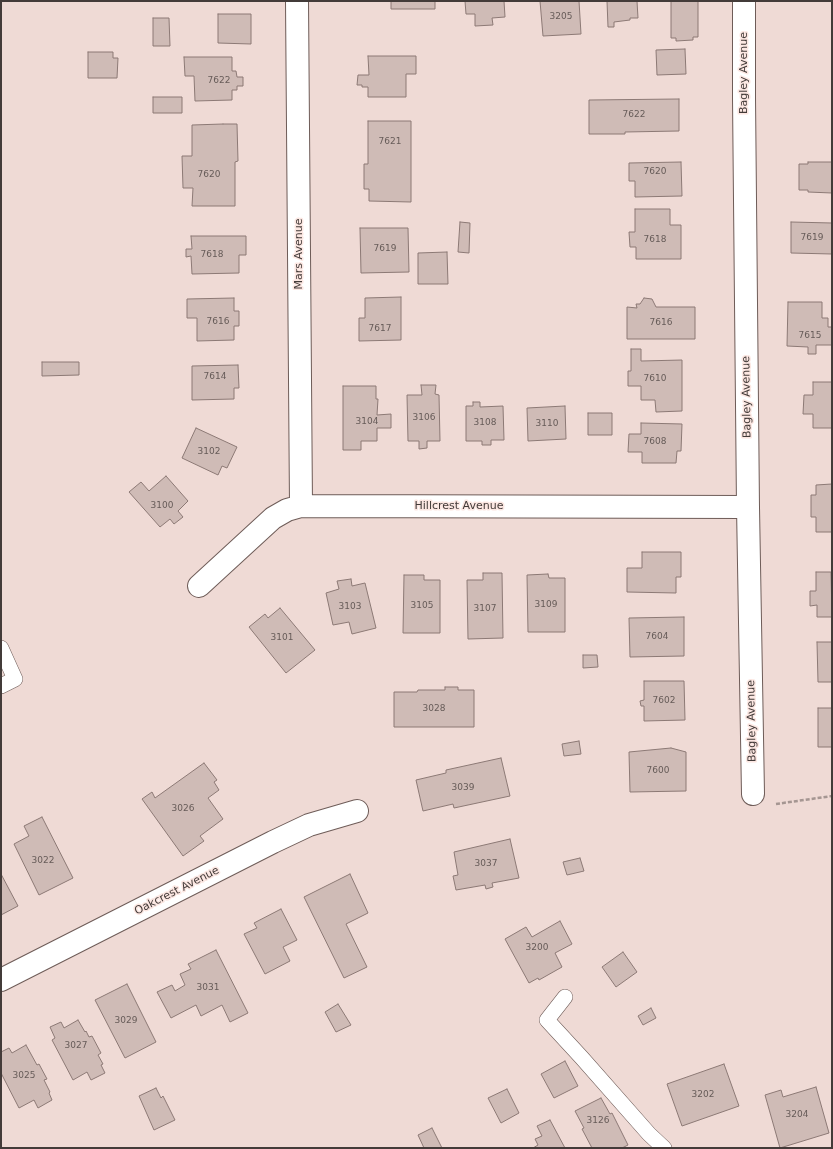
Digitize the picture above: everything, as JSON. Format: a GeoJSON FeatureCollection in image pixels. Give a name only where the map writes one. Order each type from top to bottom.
{"type":"FeatureCollection","features":[{"type":"Feature","properties":{"kind":"street","name":"Mars Avenue"},"geometry":{"type":"LineString","coordinates":[[297,1],[301,506]]}},
{"type":"Feature","properties":{"kind":"street","name":"Bagley Avenue"},"geometry":{"type":"LineString","coordinates":[[744,1],[748,507],[753,794]]}},
{"type":"Feature","properties":{"kind":"street","name":"Hillcrest Avenue"},"geometry":{"type":"LineString","coordinates":[[199,586],[273,518],[287,510],[301,506],[748,507]]}},
{"type":"Feature","properties":{"kind":"street","name":"Oakcrest Avenue"},"geometry":{"type":"LineString","coordinates":[[1,980],[273,842],[309,825],[357,811]]}},
{"type":"Feature","properties":{"kind":"lane"},"geometry":{"type":"LineString","coordinates":[[1,648],[15,679],[1,686]]}},
{"type":"Feature","properties":{"kind":"lane"},"geometry":{"type":"LineString","coordinates":[[564,997],[547,1020],[649,1134],[664,1148]]}},
{"type":"Feature","properties":{"kind":"path"},"geometry":{"type":"LineString","coordinates":[[753,794],[771,805],[832,796]]}},
{"type":"Feature","properties":{"kind":"building"},"geometry":{"type":"Polygon","coordinates":[[[391,1],[435,1],[435,9],[391,9],[391,1]]]}},
{"type":"Feature","properties":{"kind":"building"},"geometry":{"type":"Polygon","coordinates":[[[465,1],[504,1],[505,17],[492,18],[493,25],[475,26],[475,14],[466,14],[465,1]]]}},
{"type":"Feature","properties":{"kind":"building"},"geometry":{"type":"Polygon","coordinates":[[[540,1],[579,1],[581,34],[543,36],[540,1]]]}},
{"type":"Feature","properties":{"kind":"building"},"geometry":{"type":"Polygon","coordinates":[[[607,1],[637,1],[638,18],[630,18],[630,20],[614,22],[614,27],[608,27],[607,1]]]}},
{"type":"Feature","properties":{"kind":"building"},"geometry":{"type":"Polygon","coordinates":[[[671,1],[698,1],[698,37],[693,37],[693,40],[676,41],[676,38],[671,38],[671,1]]]}},
{"type":"Feature","properties":{"kind":"building"},"geometry":{"type":"Polygon","coordinates":[[[218,14],[251,14],[251,44],[218,43],[218,14]]]}},
{"type":"Feature","properties":{"kind":"building"},"geometry":{"type":"Polygon","coordinates":[[[153,18],[169,18],[170,46],[153,46],[153,18]]]}},
{"type":"Feature","properties":{"kind":"building"},"geometry":{"type":"Polygon","coordinates":[[[685,49],[686,74],[657,75],[656,50],[685,49]]]}},
{"type":"Feature","properties":{"kind":"building"},"geometry":{"type":"Polygon","coordinates":[[[88,52],[113,52],[113,58],[118,58],[117,78],[88,78],[88,52]]]}},
{"type":"Feature","properties":{"kind":"building"},"geometry":{"type":"Polygon","coordinates":[[[368,56],[416,56],[416,74],[406,74],[406,97],[368,97],[368,87],[357,85],[358,75],[369,75],[368,56]]]}},
{"type":"Feature","properties":{"kind":"building"},"geometry":{"type":"Polygon","coordinates":[[[184,57],[232,57],[232,71],[236,71],[237,77],[243,77],[243,86],[237,86],[237,90],[232,90],[232,100],[195,101],[194,76],[185,76],[184,57]]]}},
{"type":"Feature","properties":{"kind":"building"},"geometry":{"type":"Polygon","coordinates":[[[153,97],[182,97],[182,113],[153,113],[153,97]]]}},
{"type":"Feature","properties":{"kind":"building"},"geometry":{"type":"Polygon","coordinates":[[[679,99],[679,131],[589,134],[589,100],[679,99]]]}},
{"type":"Feature","properties":{"kind":"building"},"geometry":{"type":"Polygon","coordinates":[[[368,121],[411,121],[411,202],[369,201],[369,189],[364,189],[364,164],[368,164],[368,121]]]}},
{"type":"Feature","properties":{"kind":"building"},"geometry":{"type":"Polygon","coordinates":[[[237,124],[238,161],[235,162],[235,206],[192,206],[193,188],[183,188],[182,156],[192,156],[192,125],[237,124]]]}},
{"type":"Feature","properties":{"kind":"building"},"geometry":{"type":"Polygon","coordinates":[[[681,162],[682,196],[635,197],[635,181],[629,181],[629,163],[681,162]]]}},
{"type":"Feature","properties":{"kind":"building"},"geometry":{"type":"Polygon","coordinates":[[[808,162],[832,162],[832,193],[799,190],[799,164],[808,164],[808,162]]]}},
{"type":"Feature","properties":{"kind":"building"},"geometry":{"type":"Polygon","coordinates":[[[635,209],[670,209],[670,225],[681,225],[681,259],[636,259],[636,247],[630,247],[629,232],[635,232],[635,209]]]}},
{"type":"Feature","properties":{"kind":"building"},"geometry":{"type":"Polygon","coordinates":[[[460,222],[470,223],[469,253],[458,252],[460,222]]]}},
{"type":"Feature","properties":{"kind":"building"},"geometry":{"type":"Polygon","coordinates":[[[791,222],[832,223],[832,254],[791,253],[791,222]]]}},
{"type":"Feature","properties":{"kind":"building"},"geometry":{"type":"Polygon","coordinates":[[[360,228],[408,228],[409,272],[361,273],[360,228]]]}},
{"type":"Feature","properties":{"kind":"building"},"geometry":{"type":"Polygon","coordinates":[[[191,236],[246,236],[246,255],[239,255],[239,273],[192,274],[191,256],[186,257],[186,249],[192,249],[191,236]]]}},
{"type":"Feature","properties":{"kind":"building"},"geometry":{"type":"Polygon","coordinates":[[[447,252],[448,284],[418,284],[418,253],[447,252]]]}},
{"type":"Feature","properties":{"kind":"building"},"geometry":{"type":"Polygon","coordinates":[[[401,297],[401,340],[359,341],[359,318],[365,318],[365,298],[401,297]]]}},
{"type":"Feature","properties":{"kind":"building"},"geometry":{"type":"Polygon","coordinates":[[[234,298],[234,311],[239,311],[239,326],[234,326],[234,340],[197,341],[197,318],[187,318],[187,299],[234,298]]]}},
{"type":"Feature","properties":{"kind":"building"},"geometry":{"type":"Polygon","coordinates":[[[644,298],[652,299],[656,307],[695,307],[695,339],[627,339],[627,307],[637,308],[636,304],[640,304],[644,298]]]}},
{"type":"Feature","properties":{"kind":"building"},"geometry":{"type":"Polygon","coordinates":[[[788,302],[822,302],[822,318],[828,318],[828,327],[832,327],[832,345],[816,345],[816,354],[808,354],[808,347],[787,346],[788,302]]]}},
{"type":"Feature","properties":{"kind":"building"},"geometry":{"type":"Polygon","coordinates":[[[631,349],[641,349],[641,361],[682,360],[682,411],[656,412],[655,400],[641,400],[641,386],[628,386],[628,371],[631,371],[631,349]]]}},
{"type":"Feature","properties":{"kind":"building"},"geometry":{"type":"Polygon","coordinates":[[[42,362],[79,362],[79,375],[42,376],[42,362]]]}},
{"type":"Feature","properties":{"kind":"building"},"geometry":{"type":"Polygon","coordinates":[[[238,365],[239,388],[234,388],[234,399],[192,400],[192,366],[238,365]]]}},
{"type":"Feature","properties":{"kind":"building"},"geometry":{"type":"Polygon","coordinates":[[[813,382],[832,382],[832,428],[813,428],[813,414],[803,414],[804,395],[813,395],[813,382]]]}},
{"type":"Feature","properties":{"kind":"building"},"geometry":{"type":"Polygon","coordinates":[[[421,385],[436,385],[435,394],[439,395],[440,441],[427,441],[427,448],[419,449],[419,441],[408,441],[407,395],[422,395],[421,385]]]}},
{"type":"Feature","properties":{"kind":"building"},"geometry":{"type":"Polygon","coordinates":[[[343,386],[376,386],[376,399],[378,399],[377,415],[391,414],[391,428],[377,428],[377,441],[361,441],[361,450],[343,450],[343,386]]]}},
{"type":"Feature","properties":{"kind":"building"},"geometry":{"type":"Polygon","coordinates":[[[473,402],[480,402],[480,407],[503,406],[504,440],[491,440],[491,445],[482,445],[482,441],[466,441],[466,406],[473,406],[473,402]]]}},
{"type":"Feature","properties":{"kind":"building"},"geometry":{"type":"Polygon","coordinates":[[[565,406],[566,439],[528,441],[527,408],[565,406]]]}},
{"type":"Feature","properties":{"kind":"building"},"geometry":{"type":"Polygon","coordinates":[[[588,413],[612,413],[612,435],[588,435],[588,413]]]}},
{"type":"Feature","properties":{"kind":"building"},"geometry":{"type":"Polygon","coordinates":[[[641,423],[682,424],[681,451],[677,451],[676,463],[642,463],[642,452],[628,452],[629,434],[641,434],[641,423]]]}},
{"type":"Feature","properties":{"kind":"building"},"geometry":{"type":"Polygon","coordinates":[[[196,428],[237,447],[227,468],[222,466],[218,475],[182,458],[196,428]]]}},
{"type":"Feature","properties":{"kind":"building"},"geometry":{"type":"Polygon","coordinates":[[[166,476],[188,501],[178,511],[183,517],[174,524],[170,519],[160,527],[129,492],[141,482],[149,491],[166,476]]]}},
{"type":"Feature","properties":{"kind":"building"},"geometry":{"type":"Polygon","coordinates":[[[832,484],[832,532],[816,532],[816,517],[811,517],[811,495],[816,495],[816,485],[832,484]]]}},
{"type":"Feature","properties":{"kind":"building"},"geometry":{"type":"Polygon","coordinates":[[[642,552],[681,552],[681,577],[676,577],[676,593],[627,592],[627,568],[642,568],[642,552]]]}},
{"type":"Feature","properties":{"kind":"building"},"geometry":{"type":"Polygon","coordinates":[[[816,572],[831,572],[832,617],[817,617],[817,605],[810,606],[810,591],[816,591],[816,572]]]}},
{"type":"Feature","properties":{"kind":"building"},"geometry":{"type":"Polygon","coordinates":[[[483,573],[502,573],[503,638],[468,639],[467,580],[483,580],[483,573]]]}},
{"type":"Feature","properties":{"kind":"building"},"geometry":{"type":"Polygon","coordinates":[[[548,574],[549,578],[565,578],[565,632],[528,632],[527,575],[548,574]]]}},
{"type":"Feature","properties":{"kind":"building"},"geometry":{"type":"Polygon","coordinates":[[[404,575],[424,575],[424,580],[440,580],[440,633],[403,633],[404,575]]]}},
{"type":"Feature","properties":{"kind":"building"},"geometry":{"type":"Polygon","coordinates":[[[351,579],[352,586],[365,583],[376,628],[352,634],[349,622],[333,625],[326,593],[339,589],[337,581],[351,579]]]}},
{"type":"Feature","properties":{"kind":"building"},"geometry":{"type":"Polygon","coordinates":[[[280,608],[315,650],[286,673],[249,627],[265,614],[268,618],[280,608]]]}},
{"type":"Feature","properties":{"kind":"building"},"geometry":{"type":"Polygon","coordinates":[[[684,617],[684,656],[630,657],[629,618],[684,617]]]}},
{"type":"Feature","properties":{"kind":"building"},"geometry":{"type":"Polygon","coordinates":[[[817,642],[832,642],[832,682],[818,682],[817,642]]]}},
{"type":"Feature","properties":{"kind":"building"},"geometry":{"type":"Polygon","coordinates":[[[583,655],[597,655],[598,667],[583,668],[583,655]]]}},
{"type":"Feature","properties":{"kind":"building"},"geometry":{"type":"Polygon","coordinates":[[[644,681],[684,681],[685,720],[644,721],[644,706],[641,706],[640,701],[644,700],[644,681]]]}},
{"type":"Feature","properties":{"kind":"building"},"geometry":{"type":"Polygon","coordinates":[[[445,687],[458,687],[458,690],[474,690],[474,727],[394,727],[394,692],[445,690],[445,687]]]}},
{"type":"Feature","properties":{"kind":"building"},"geometry":{"type":"Polygon","coordinates":[[[818,708],[832,708],[832,747],[818,747],[818,708]]]}},
{"type":"Feature","properties":{"kind":"building"},"geometry":{"type":"Polygon","coordinates":[[[579,741],[581,754],[564,756],[562,744],[579,741]]]}},
{"type":"Feature","properties":{"kind":"building"},"geometry":{"type":"Polygon","coordinates":[[[671,748],[686,752],[686,791],[630,792],[629,752],[671,748]]]}},
{"type":"Feature","properties":{"kind":"building"},"geometry":{"type":"Polygon","coordinates":[[[501,758],[510,796],[454,808],[453,804],[423,811],[416,780],[446,773],[446,770],[501,758]]]}},
{"type":"Feature","properties":{"kind":"building"},"geometry":{"type":"Polygon","coordinates":[[[204,763],[217,780],[214,782],[219,790],[208,798],[223,819],[200,836],[204,841],[183,856],[142,799],[152,792],[155,798],[204,763]]]}},
{"type":"Feature","properties":{"kind":"building"},"geometry":{"type":"Polygon","coordinates":[[[42,817],[73,878],[39,895],[14,844],[29,836],[24,826],[42,817]]]}},
{"type":"Feature","properties":{"kind":"building"},"geometry":{"type":"Polygon","coordinates":[[[510,839],[519,878],[492,883],[493,887],[486,889],[485,885],[456,890],[453,876],[458,875],[454,852],[510,839]]]}},
{"type":"Feature","properties":{"kind":"building"},"geometry":{"type":"Polygon","coordinates":[[[580,858],[584,871],[567,875],[563,862],[580,858]]]}},
{"type":"Feature","properties":{"kind":"building"},"geometry":{"type":"Polygon","coordinates":[[[1,874],[18,906],[1,915],[1,874]]]}},
{"type":"Feature","properties":{"kind":"building"},"geometry":{"type":"Polygon","coordinates":[[[350,874],[368,913],[346,924],[367,967],[344,978],[304,897],[350,874]]]}},
{"type":"Feature","properties":{"kind":"building"},"geometry":{"type":"Polygon","coordinates":[[[281,909],[297,940],[283,947],[290,961],[265,974],[244,934],[257,928],[254,923],[281,909]]]}},
{"type":"Feature","properties":{"kind":"building"},"geometry":{"type":"Polygon","coordinates":[[[560,921],[572,944],[555,953],[562,967],[539,980],[538,978],[529,983],[505,939],[526,927],[532,937],[560,921]]]}},
{"type":"Feature","properties":{"kind":"building"},"geometry":{"type":"Polygon","coordinates":[[[216,950],[248,1013],[230,1022],[222,1005],[201,1016],[196,1005],[171,1018],[157,992],[172,985],[175,991],[185,985],[180,974],[191,969],[188,964],[216,950]]]}},
{"type":"Feature","properties":{"kind":"building"},"geometry":{"type":"Polygon","coordinates":[[[623,952],[637,972],[616,987],[602,967],[623,952]]]}},
{"type":"Feature","properties":{"kind":"building"},"geometry":{"type":"Polygon","coordinates":[[[127,984],[156,1042],[125,1058],[95,1000],[127,984]]]}},
{"type":"Feature","properties":{"kind":"building"},"geometry":{"type":"Polygon","coordinates":[[[338,1004],[351,1025],[336,1032],[325,1012],[338,1004]]]}},
{"type":"Feature","properties":{"kind":"building"},"geometry":{"type":"Polygon","coordinates":[[[651,1008],[656,1018],[643,1025],[638,1016],[651,1008]]]}},
{"type":"Feature","properties":{"kind":"building"},"geometry":{"type":"Polygon","coordinates":[[[78,1020],[89,1037],[92,1036],[101,1053],[98,1055],[103,1064],[101,1065],[105,1073],[91,1080],[87,1072],[73,1080],[52,1040],[55,1038],[50,1027],[61,1022],[64,1028],[78,1020]]]}},
{"type":"Feature","properties":{"kind":"building"},"geometry":{"type":"Polygon","coordinates":[[[26,1045],[47,1079],[44,1080],[52,1100],[38,1108],[34,1100],[19,1108],[1,1073],[1,1052],[9,1048],[12,1053],[26,1045]]]}},
{"type":"Feature","properties":{"kind":"building"},"geometry":{"type":"Polygon","coordinates":[[[565,1061],[578,1086],[554,1098],[541,1074],[565,1061]]]}},
{"type":"Feature","properties":{"kind":"building"},"geometry":{"type":"Polygon","coordinates":[[[724,1064],[739,1106],[682,1126],[667,1084],[724,1064]]]}},
{"type":"Feature","properties":{"kind":"building"},"geometry":{"type":"Polygon","coordinates":[[[816,1087],[829,1133],[780,1148],[765,1095],[781,1090],[783,1097],[816,1087]]]}},
{"type":"Feature","properties":{"kind":"building"},"geometry":{"type":"Polygon","coordinates":[[[156,1088],[161,1098],[163,1096],[175,1120],[154,1130],[139,1096],[156,1088]]]}},
{"type":"Feature","properties":{"kind":"building"},"geometry":{"type":"Polygon","coordinates":[[[507,1089],[519,1113],[501,1123],[488,1098],[507,1089]]]}},
{"type":"Feature","properties":{"kind":"building"},"geometry":{"type":"Polygon","coordinates":[[[601,1098],[610,1114],[612,1113],[628,1145],[622,1148],[592,1148],[582,1129],[584,1128],[575,1111],[601,1098]]]}},
{"type":"Feature","properties":{"kind":"building"},"geometry":{"type":"Polygon","coordinates":[[[550,1120],[565,1148],[533,1148],[538,1145],[535,1139],[542,1136],[537,1126],[550,1120]]]}},
{"type":"Feature","properties":{"kind":"building"},"geometry":{"type":"Polygon","coordinates":[[[432,1128],[442,1148],[424,1148],[418,1135],[432,1128]]]}}]}
